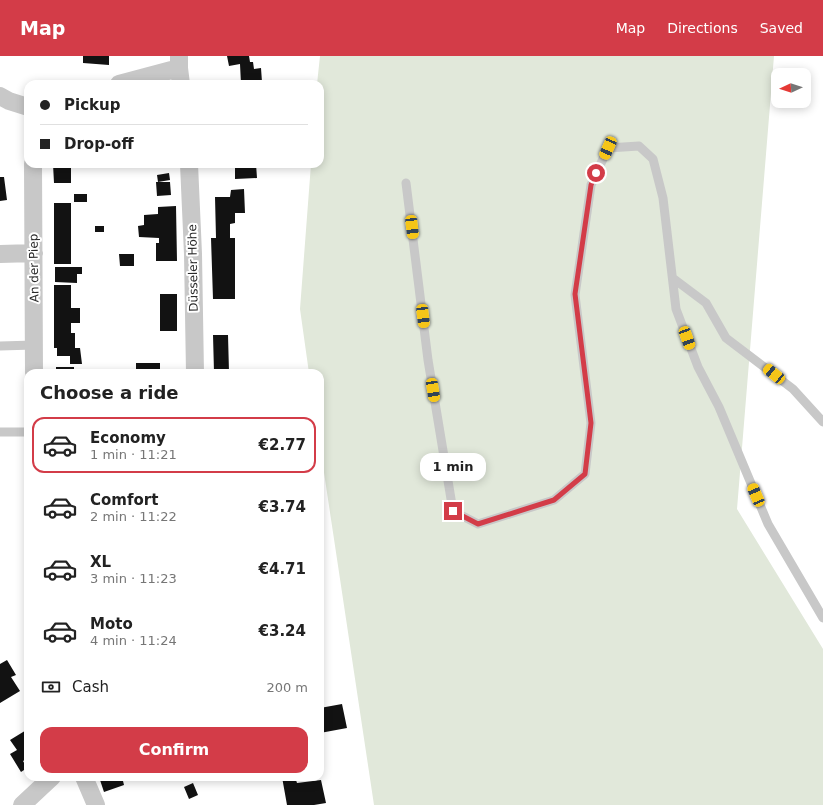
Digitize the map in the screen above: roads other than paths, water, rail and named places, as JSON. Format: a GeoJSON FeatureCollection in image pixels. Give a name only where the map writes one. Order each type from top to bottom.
{"type":"FeatureCollection","features":[{"type":"Feature","properties":{"kind":"street"},"geometry":{"type":"LineString","coordinates":[[135,80],[180,69]]}},
{"type":"Feature","properties":{"kind":"street"},"geometry":{"type":"LineString","coordinates":[[0,96],[9,101],[24,106]]}},
{"type":"Feature","properties":{"kind":"street","name":"An der Piep"},"geometry":{"type":"LineString","coordinates":[[33,168],[34,369]]}},
{"type":"Feature","properties":{"kind":"street","name":"Düsseler Höhe"},"geometry":{"type":"LineString","coordinates":[[189,168],[193,254],[195,369]]}},
{"type":"Feature","properties":{"kind":"street"},"geometry":{"type":"LineString","coordinates":[[0,254],[34,253]]}},
{"type":"Feature","properties":{"kind":"street"},"geometry":{"type":"LineString","coordinates":[[22,805],[48,781]]}},
{"type":"Feature","properties":{"kind":"street"},"geometry":{"type":"LineString","coordinates":[[86,781],[96,805]]}},
{"type":"Feature","properties":{"kind":"lane"},"geometry":{"type":"LineString","coordinates":[[406,183],[428,360],[453,511],[478,524],[554,500],[585,474],[591,423],[575,294],[591,185],[608,148],[639,146],[653,159],[663,198],[674,279],[676,309],[698,367],[719,407],[768,524],[823,618]]}},
{"type":"Feature","properties":{"kind":"lane"},"geometry":{"type":"LineString","coordinates":[[674,279],[706,303],[726,338],[793,389],[823,422]]}},
{"type":"Feature","properties":{"kind":"lane"},"geometry":{"type":"LineString","coordinates":[[0,346],[34,345]]}},
{"type":"Feature","properties":{"kind":"lane"},"geometry":{"type":"LineString","coordinates":[[0,432],[24,432]]}}]}
